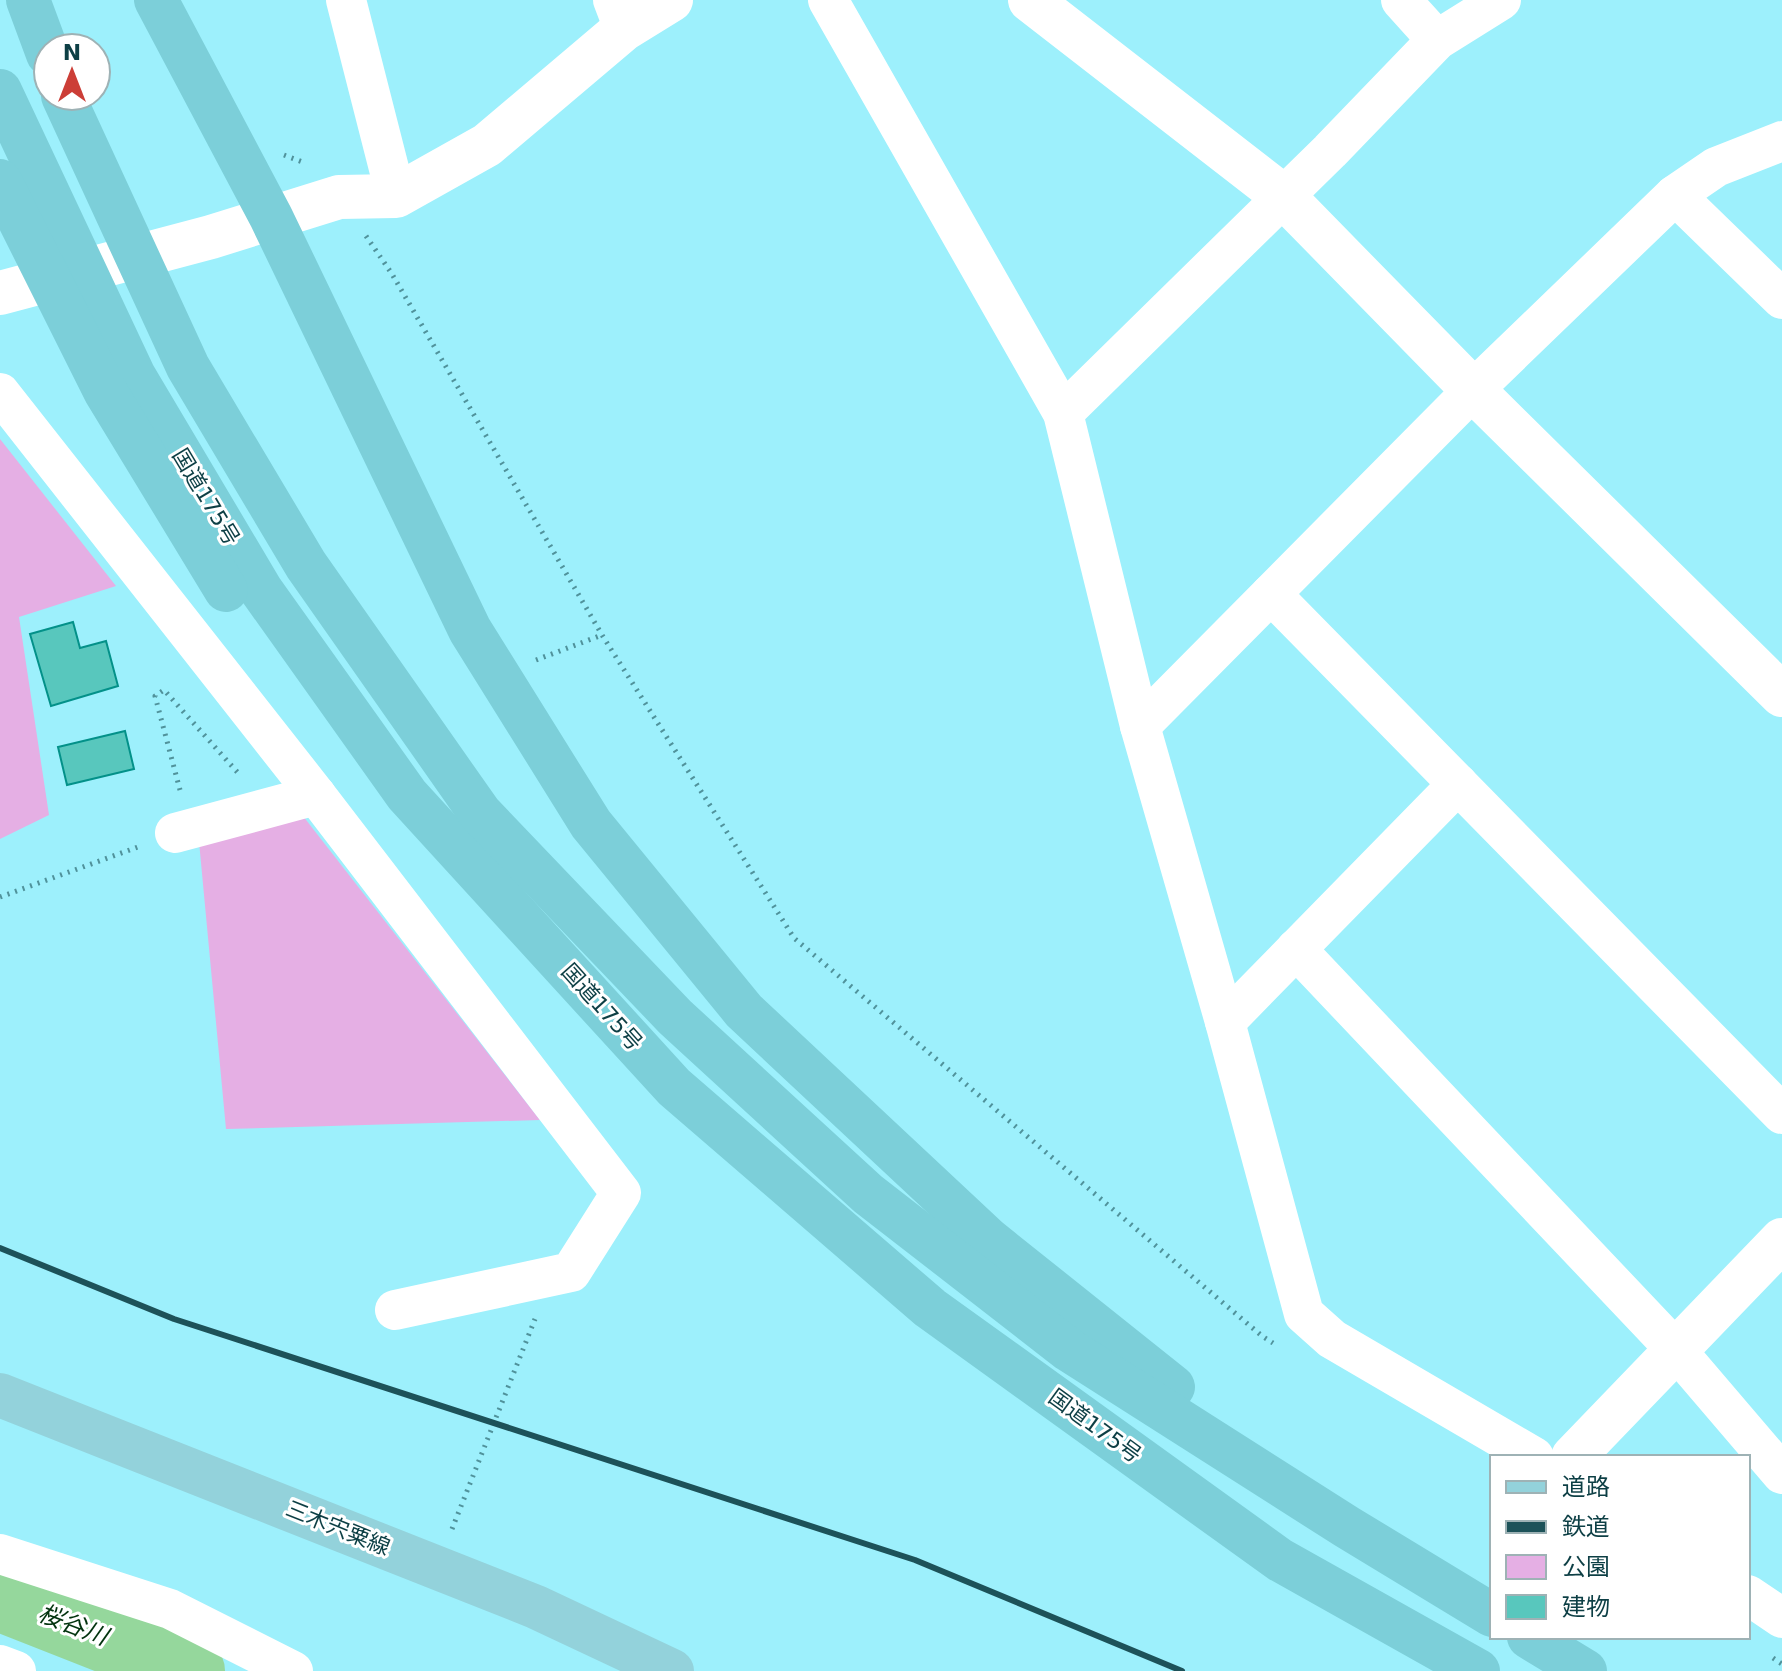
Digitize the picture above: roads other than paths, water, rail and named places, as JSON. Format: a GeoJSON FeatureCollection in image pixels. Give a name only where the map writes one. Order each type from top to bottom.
{"type":"FeatureCollection","features":[{"type":"Feature","properties":{"kind":"highway"},"geometry":{"type":"LineString","coordinates":[[28,0],[40,32]]}},
{"type":"Feature","properties":{"kind":"highway"},"geometry":{"type":"LineString","coordinates":[[156,0],[271,217],[470,630],[591,824],[734,999],[989,1240],[1347,1527]]}},
{"type":"Feature","properties":{"kind":"highway","name":"国道175号"},"geometry":{"type":"LineString","coordinates":[[0,91],[134,376],[261,590],[407,795],[674,1087],[930,1308],[1280,1560],[1478,1671]]}},
{"type":"Feature","properties":{"kind":"highway","name":"国道175号"},"geometry":{"type":"LineString","coordinates":[[70,112],[188,367],[306,565],[480,813],[675,1017],[868,1194],[1069,1350],[1490,1614]]}},
{"type":"Feature","properties":{"kind":"highway"},"geometry":{"type":"LineString","coordinates":[[0,181],[105,391],[226,590],[407,795]]}},
{"type":"Feature","properties":{"kind":"highway"},"geometry":{"type":"LineString","coordinates":[[1532,1639],[1585,1671]]}},
{"type":"Feature","properties":{"kind":"main road","name":"三木宍粟線"},"geometry":{"type":"LineString","coordinates":[[0,1395],[536,1607],[672,1671]]}},
{"type":"Feature","properties":{"kind":"street"},"geometry":{"type":"LineString","coordinates":[[346,0],[396,196]]}},
{"type":"Feature","properties":{"kind":"street"},"geometry":{"type":"LineString","coordinates":[[10,291],[211,237],[339,197],[396,196],[487,145],[618,14],[671,0]]}},
{"type":"Feature","properties":{"kind":"street"},"geometry":{"type":"LineString","coordinates":[[828,0],[1063,413],[1140,726],[1304,1314],[1332,1339],[1531,1455]]}},
{"type":"Feature","properties":{"kind":"street"},"geometry":{"type":"LineString","coordinates":[[1030,0],[1284,197],[1473,390],[1782,695]]}},
{"type":"Feature","properties":{"kind":"street"},"geometry":{"type":"LineString","coordinates":[[1401,0],[1437,40]]}},
{"type":"Feature","properties":{"kind":"street"},"geometry":{"type":"LineString","coordinates":[[1063,413],[1284,197],[1437,40],[1501,0]]}},
{"type":"Feature","properties":{"kind":"street"},"geometry":{"type":"LineString","coordinates":[[1140,726],[1473,390],[1675,195],[1716,167],[1782,141]]}},
{"type":"Feature","properties":{"kind":"street"},"geometry":{"type":"LineString","coordinates":[[1675,195],[1782,299]]}},
{"type":"Feature","properties":{"kind":"street"},"geometry":{"type":"LineString","coordinates":[[0,393],[316,795],[621,1193],[571,1272],[395,1310]]}},
{"type":"Feature","properties":{"kind":"street"},"geometry":{"type":"LineString","coordinates":[[1271,594],[1782,1114]]}},
{"type":"Feature","properties":{"kind":"street"},"geometry":{"type":"LineString","coordinates":[[1225,1022],[1458,784]]}},
{"type":"Feature","properties":{"kind":"street"},"geometry":{"type":"LineString","coordinates":[[183,831],[316,795]]}},
{"type":"Feature","properties":{"kind":"street"},"geometry":{"type":"LineString","coordinates":[[1296,949],[1676,1350],[1782,1474]]}},
{"type":"Feature","properties":{"kind":"street"},"geometry":{"type":"LineString","coordinates":[[1575,1455],[1782,1240]]}},
{"type":"Feature","properties":{"kind":"street"},"geometry":{"type":"LineString","coordinates":[[0,1554],[170,1609],[293,1671]]}},
{"type":"Feature","properties":{"kind":"street"},"geometry":{"type":"LineString","coordinates":[[1750,1596],[1782,1618]]}},
{"type":"Feature","properties":{"kind":"street"},"geometry":{"type":"LineString","coordinates":[[0,1665],[16,1671]]}},
{"type":"Feature","properties":{"kind":"waterway","name":"桜谷川"},"geometry":{"type":"LineString","coordinates":[[0,1596],[190,1671]]}},
{"type":"Feature","properties":{"kind":"railway"},"geometry":{"type":"LineString","coordinates":[[0,1248],[174,1319],[915,1560],[1182,1671]]}}]}
